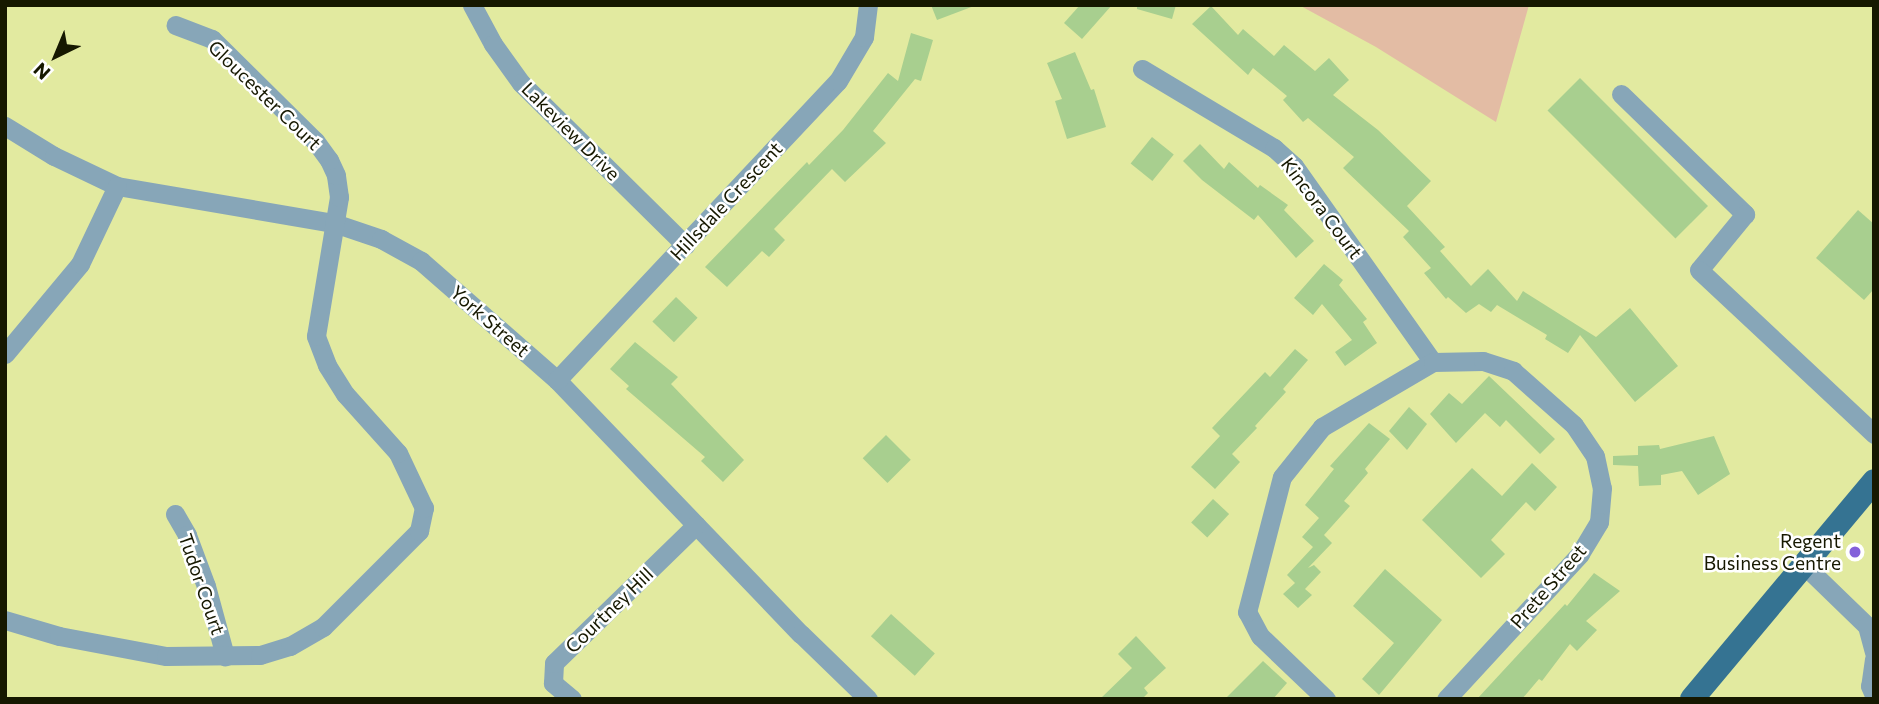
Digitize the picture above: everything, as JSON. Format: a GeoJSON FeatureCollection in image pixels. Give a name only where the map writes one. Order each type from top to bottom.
{"type":"FeatureCollection","features":[{"type":"Feature","properties":{"kind":"main road"},"geometry":{"type":"LineString","coordinates":[[1692,699],[1874,481]]}},
{"type":"Feature","properties":{"kind":"street","name":"Lakeview Drive"},"geometry":{"type":"LineString","coordinates":[[472,5],[493,44],[522,83],[685,245]]}},
{"type":"Feature","properties":{"kind":"street","name":"Hillsdale Crescent"},"geometry":{"type":"LineString","coordinates":[[557,380],[838,81],[864,37],[868,5]]}},
{"type":"Feature","properties":{"kind":"street","name":"Gloucester Court"},"geometry":{"type":"LineString","coordinates":[[5,620],[59,636],[166,656],[260,655],[290,646],[323,627],[419,531],[424,508],[398,453],[345,394],[327,365],[316,336],[339,197],[337,175],[315,141],[212,39],[176,25]]}},
{"type":"Feature","properties":{"kind":"street","name":"Kincora Court"},"geometry":{"type":"LineString","coordinates":[[1142,68],[1274,148],[1294,166],[1433,362]]}},
{"type":"Feature","properties":{"kind":"street"},"geometry":{"type":"LineString","coordinates":[[1621,94],[1745,214],[1699,270],[1874,434]]}},
{"type":"Feature","properties":{"kind":"street","name":"York Street"},"geometry":{"type":"LineString","coordinates":[[5,126],[54,156],[117,186],[334,223],[381,239],[421,261],[557,380],[868,699]]}},
{"type":"Feature","properties":{"kind":"street"},"geometry":{"type":"LineString","coordinates":[[5,355],[80,264],[117,186]]}},
{"type":"Feature","properties":{"kind":"street","name":"Prete Street"},"geometry":{"type":"LineString","coordinates":[[1433,362],[1483,361],[1513,371],[1574,425],[1595,456],[1602,488],[1598,522],[1580,554],[1446,699]]}},
{"type":"Feature","properties":{"kind":"street"},"geometry":{"type":"LineString","coordinates":[[1326,699],[1260,636],[1247,612],[1282,477],[1322,427],[1433,362]]}},
{"type":"Feature","properties":{"kind":"street","name":"Tudor Court"},"geometry":{"type":"LineString","coordinates":[[175,514],[206,586],[225,656]]}},
{"type":"Feature","properties":{"kind":"street","name":"Courtney Hill"},"geometry":{"type":"LineString","coordinates":[[572,699],[553,683],[554,663],[696,525]]}},
{"type":"Feature","properties":{"kind":"street"},"geometry":{"type":"LineString","coordinates":[[1803,564],[1871,623],[1874,652]]}},
{"type":"Feature","properties":{"kind":"street"},"geometry":{"type":"LineString","coordinates":[[1874,659],[1870,687],[1874,695]]}},
{"type":"Feature","properties":{"kind":"shaded area"},"geometry":{"type":"Polygon","coordinates":[[[1299,5],[1529,5],[1496,122],[1376,47],[1299,5]]]}},
{"type":"Feature","properties":{"kind":"building"},"geometry":{"type":"Polygon","coordinates":[[[931,5],[973,5],[974,6],[937,20],[931,5]]]}},
{"type":"Feature","properties":{"kind":"building"},"geometry":{"type":"Polygon","coordinates":[[[1080,5],[1112,5],[1082,39],[1064,23],[1080,5]]]}},
{"type":"Feature","properties":{"kind":"building"},"geometry":{"type":"Polygon","coordinates":[[[1137,5],[1176,5],[1172,19],[1137,9],[1137,5]]]}},
{"type":"Feature","properties":{"kind":"building"},"geometry":{"type":"Polygon","coordinates":[[[1211,6],[1238,35],[1243,29],[1274,56],[1284,45],[1315,71],[1329,58],[1349,80],[1333,95],[1378,130],[1431,181],[1407,206],[1445,247],[1440,251],[1471,286],[1488,269],[1517,301],[1523,291],[1596,337],[1630,308],[1678,366],[1635,402],[1580,335],[1568,353],[1545,339],[1547,335],[1497,305],[1491,312],[1479,304],[1466,313],[1448,297],[1446,299],[1424,273],[1431,268],[1403,237],[1409,231],[1343,168],[1354,157],[1308,118],[1303,122],[1283,100],[1287,96],[1253,68],[1248,75],[1192,24],[1211,6]]]}},
{"type":"Feature","properties":{"kind":"building"},"geometry":{"type":"Polygon","coordinates":[[[911,33],[933,40],[921,81],[915,79],[873,131],[886,143],[845,182],[832,169],[774,229],[785,240],[769,257],[762,251],[727,287],[705,267],[807,162],[809,165],[843,130],[888,73],[898,81],[911,33]]]}},
{"type":"Feature","properties":{"kind":"building"},"geometry":{"type":"Polygon","coordinates":[[[1075,52],[1091,90],[1094,89],[1106,127],[1067,139],[1055,101],[1062,99],[1047,63],[1075,52]]]}},
{"type":"Feature","properties":{"kind":"building"},"geometry":{"type":"Polygon","coordinates":[[[1580,78],[1708,206],[1675,239],[1547,111],[1580,78]]]}},
{"type":"Feature","properties":{"kind":"building"},"geometry":{"type":"Polygon","coordinates":[[[1152,137],[1174,155],[1152,181],[1131,163],[1152,137]]]}},
{"type":"Feature","properties":{"kind":"building"},"geometry":{"type":"Polygon","coordinates":[[[1200,144],[1224,169],[1229,162],[1258,188],[1260,185],[1288,205],[1284,210],[1314,241],[1296,258],[1258,215],[1254,220],[1202,180],[1183,161],[1200,144]]]}},
{"type":"Feature","properties":{"kind":"building"},"geometry":{"type":"Polygon","coordinates":[[[1858,210],[1874,224],[1874,289],[1864,300],[1816,258],[1858,210]]]}},
{"type":"Feature","properties":{"kind":"building"},"geometry":{"type":"Polygon","coordinates":[[[1324,264],[1343,280],[1339,285],[1367,319],[1363,322],[1377,343],[1345,366],[1335,352],[1352,340],[1322,304],[1313,315],[1294,298],[1324,264]]]}},
{"type":"Feature","properties":{"kind":"building"},"geometry":{"type":"Polygon","coordinates":[[[676,297],[698,318],[674,342],[652,321],[676,297]]]}},
{"type":"Feature","properties":{"kind":"building"},"geometry":{"type":"Polygon","coordinates":[[[635,342],[678,377],[671,384],[744,460],[723,482],[701,461],[705,457],[626,389],[629,386],[610,369],[635,342]]]}},
{"type":"Feature","properties":{"kind":"building"},"geometry":{"type":"Polygon","coordinates":[[[1295,349],[1308,360],[1283,389],[1286,392],[1255,426],[1257,428],[1232,454],[1240,462],[1215,489],[1191,467],[1220,436],[1212,428],[1265,372],[1270,377],[1295,349]]]}},
{"type":"Feature","properties":{"kind":"building"},"geometry":{"type":"Polygon","coordinates":[[[1489,376],[1555,439],[1540,454],[1506,420],[1500,427],[1485,413],[1456,443],[1430,414],[1449,393],[1462,404],[1489,376]]]}},
{"type":"Feature","properties":{"kind":"building"},"geometry":{"type":"Polygon","coordinates":[[[1409,407],[1427,424],[1407,450],[1389,431],[1409,407]]]}},
{"type":"Feature","properties":{"kind":"building"},"geometry":{"type":"Polygon","coordinates":[[[1369,423],[1390,439],[1365,469],[1368,473],[1344,501],[1350,506],[1324,535],[1332,543],[1308,568],[1314,565],[1321,572],[1305,589],[1312,595],[1298,608],[1283,594],[1295,583],[1287,575],[1313,547],[1302,537],[1319,518],[1305,505],[1334,469],[1330,466],[1369,423]]]}},
{"type":"Feature","properties":{"kind":"building"},"geometry":{"type":"Polygon","coordinates":[[[886,435],[911,460],[887,483],[863,458],[886,435]]]}},
{"type":"Feature","properties":{"kind":"building"},"geometry":{"type":"Polygon","coordinates":[[[1714,436],[1730,474],[1698,495],[1682,471],[1661,475],[1661,485],[1639,486],[1638,466],[1613,465],[1613,456],[1638,455],[1638,446],[1659,445],[1660,449],[1714,436]]]}},
{"type":"Feature","properties":{"kind":"building"},"geometry":{"type":"Polygon","coordinates":[[[1532,463],[1557,487],[1535,511],[1526,502],[1491,540],[1505,554],[1481,578],[1422,520],[1472,468],[1502,496],[1532,463]]]}},
{"type":"Feature","properties":{"kind":"building"},"geometry":{"type":"Polygon","coordinates":[[[1213,499],[1229,514],[1207,537],[1191,522],[1213,499]]]}},
{"type":"Feature","properties":{"kind":"building"},"geometry":{"type":"Polygon","coordinates":[[[1385,569],[1442,620],[1379,695],[1362,679],[1394,643],[1353,606],[1385,569]]]}},
{"type":"Feature","properties":{"kind":"building"},"geometry":{"type":"Polygon","coordinates":[[[1594,573],[1620,591],[1586,621],[1597,630],[1577,651],[1570,644],[1542,681],[1539,679],[1522,699],[1477,699],[1565,604],[1567,606],[1594,573]]]}},
{"type":"Feature","properties":{"kind":"building"},"geometry":{"type":"Polygon","coordinates":[[[891,614],[935,653],[915,676],[871,636],[891,614]]]}},
{"type":"Feature","properties":{"kind":"building"},"geometry":{"type":"Polygon","coordinates":[[[1136,636],[1166,668],[1144,688],[1148,693],[1142,699],[1100,699],[1132,668],[1118,654],[1136,636]]]}},
{"type":"Feature","properties":{"kind":"building"},"geometry":{"type":"Polygon","coordinates":[[[1263,661],[1287,683],[1273,699],[1225,699],[1263,661]]]}},
{"type":"Feature","properties":{"kind":"place","name":"Regent Business Centre"},"geometry":{"type":"Point","coordinates":[1855,552]}}]}
